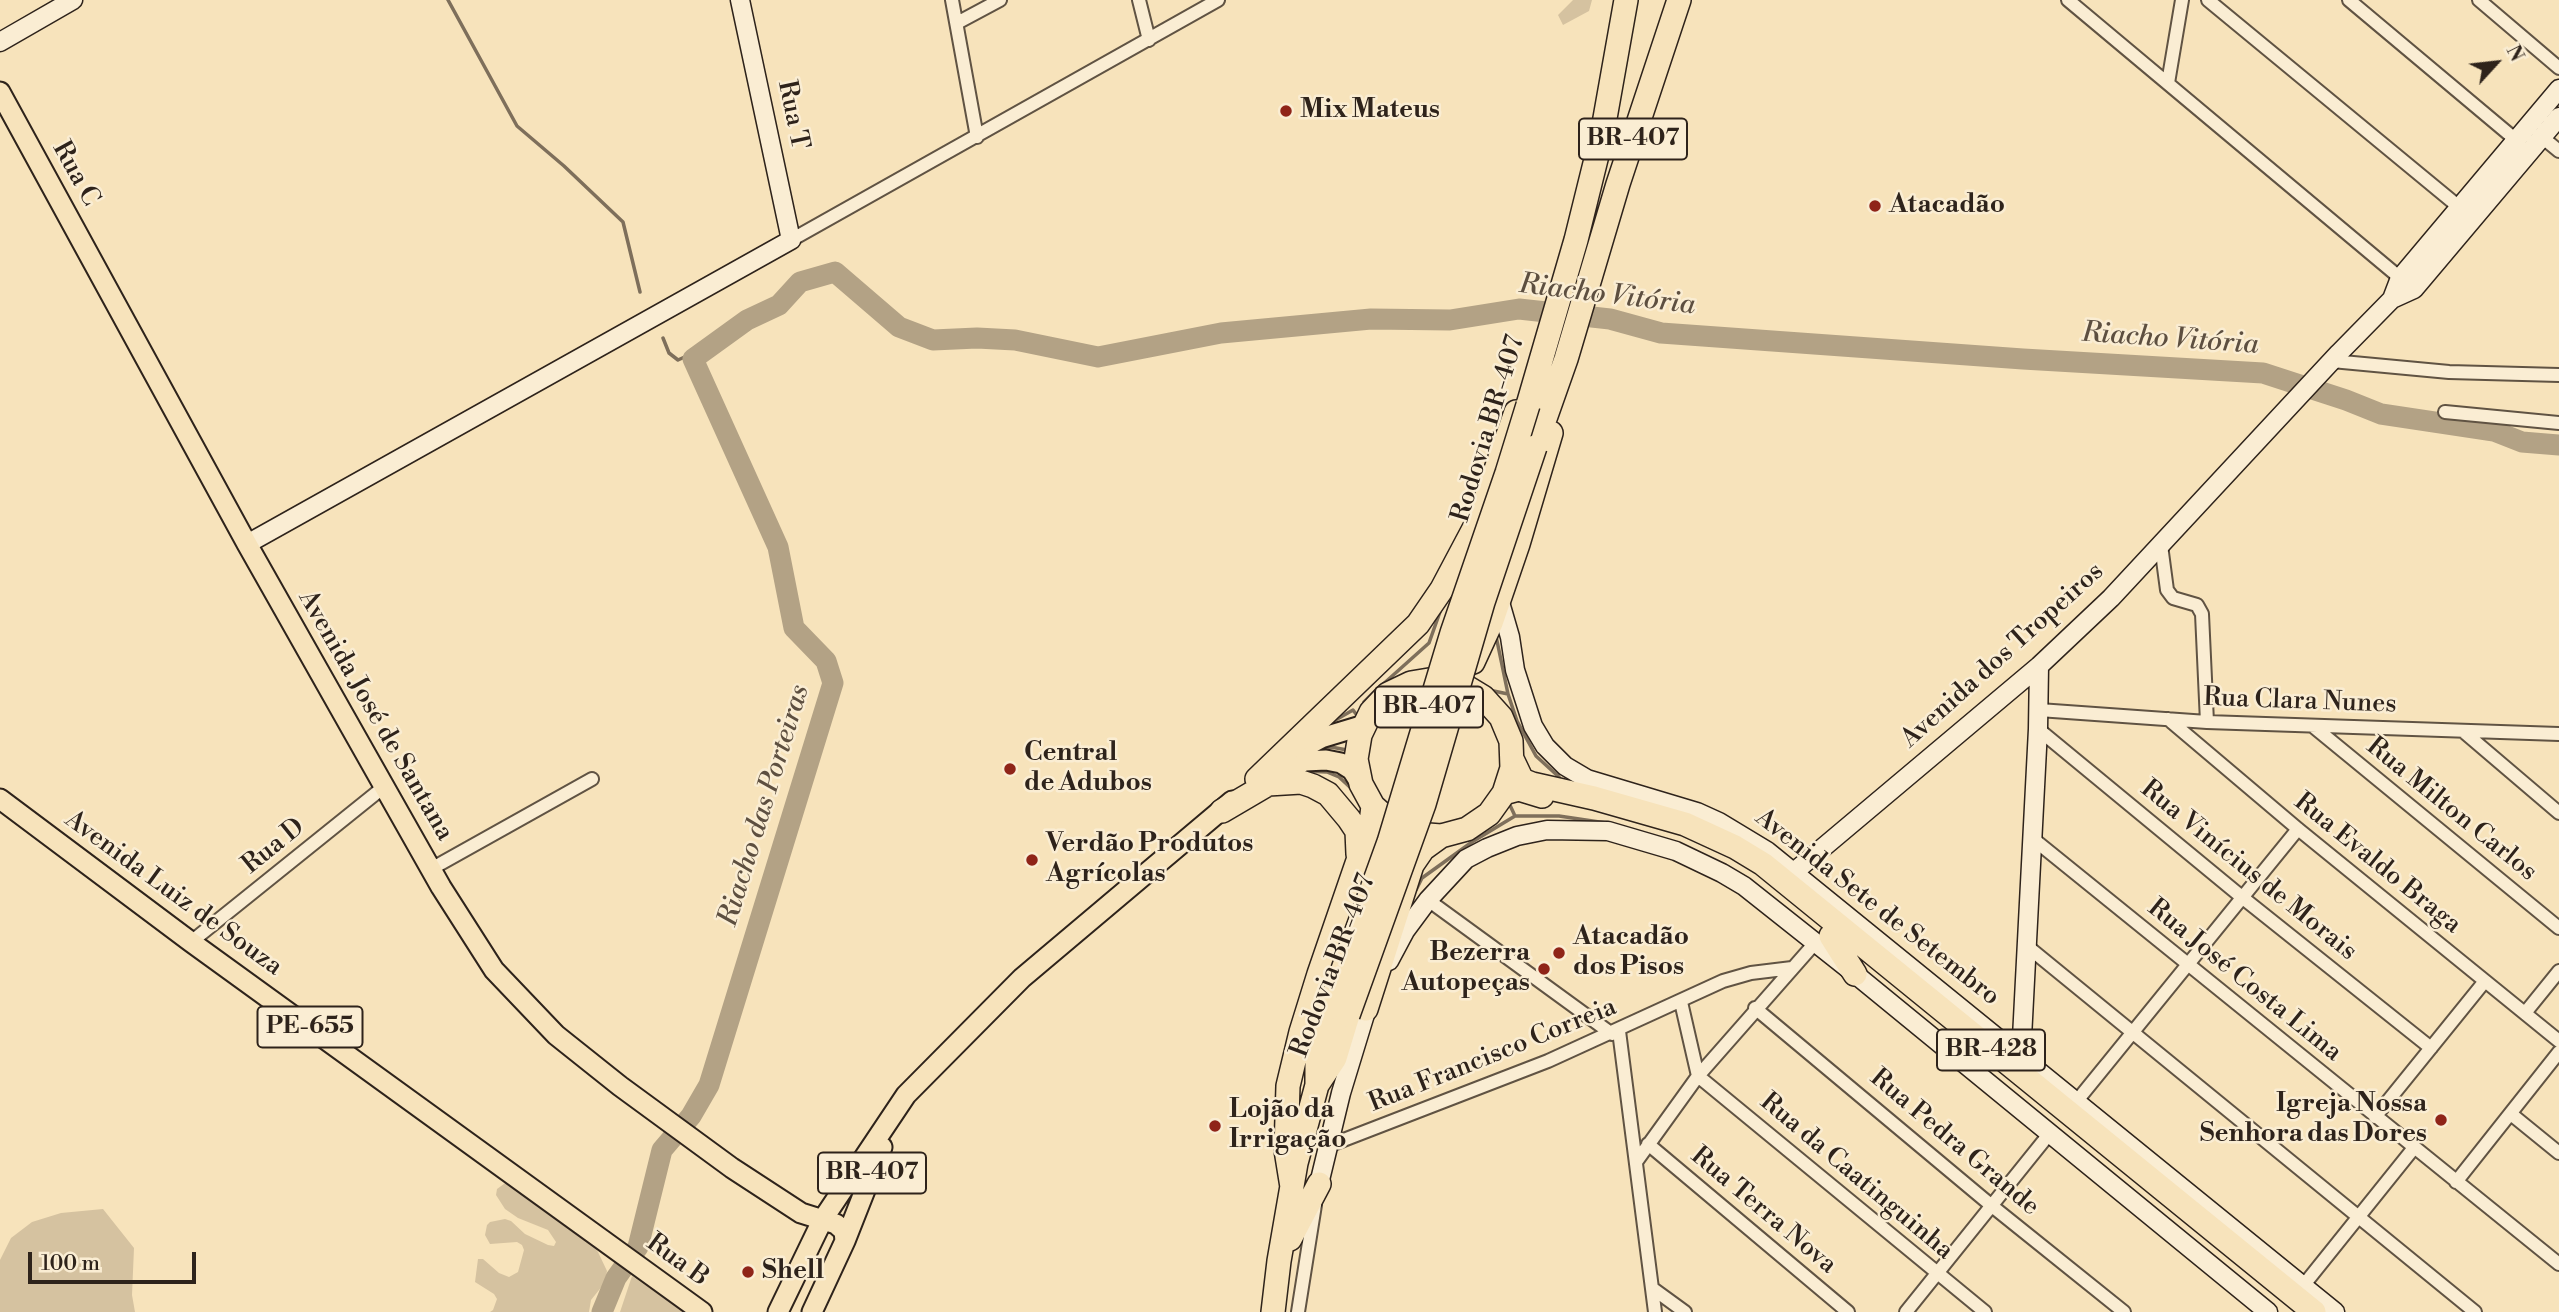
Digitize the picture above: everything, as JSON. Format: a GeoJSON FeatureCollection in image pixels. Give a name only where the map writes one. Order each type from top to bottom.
{"type":"FeatureCollection","features":[{"type":"Feature","properties":{"kind":"highway","name":"Rodovia BR-407"},"geometry":{"type":"LineString","coordinates":[[1348,1011],[1389,842],[1452,633],[1503,486],[1569,265],[1602,135],[1626,0]]}},
{"type":"Feature","properties":{"kind":"highway","name":"Rodovia BR-407"},"geometry":{"type":"LineString","coordinates":[[1292,1187],[1317,1086],[1317,1052],[1348,1011],[1424,804],[1495,564],[1564,366],[1618,184],[1679,0]]}},
{"type":"Feature","properties":{"kind":"highway","name":"BR-407"},"geometry":{"type":"LineString","coordinates":[[1483,696],[1473,681],[1473,662],[1491,623],[1518,544],[1559,410],[1564,366]]}},
{"type":"Feature","properties":{"kind":"highway","name":"BR-407"},"geometry":{"type":"LineString","coordinates":[[1420,681],[1432,670],[1497,461],[1526,385],[1535,377]]}},
{"type":"Feature","properties":{"kind":"highway"},"geometry":{"type":"LineString","coordinates":[[1257,779],[1418,624],[1442,589],[1477,523]]}},
{"type":"Feature","properties":{"kind":"highway"},"geometry":{"type":"LineString","coordinates":[[1436,679],[1460,683],[1483,696],[1501,716],[1511,741],[1512,759],[1504,793],[1489,814],[1467,829],[1441,836],[1415,834],[1392,823],[1373,806],[1361,784],[1356,760],[1360,734],[1371,712],[1388,694],[1420,681],[1436,679]]}},
{"type":"Feature","properties":{"kind":"highway","name":"Avenida Sete de Setembro"},"geometry":{"type":"LineString","coordinates":[[1512,759],[1522,780],[1653,813],[1712,835],[1763,864],[1979,1032],[2314,1312]]}},
{"type":"Feature","properties":{"kind":"highway"},"geometry":{"type":"LineString","coordinates":[[1222,810],[1268,784],[1283,781],[1313,786],[1328,794],[1357,831],[1358,861]]}},
{"type":"Feature","properties":{"kind":"highway","name":"Avenida Sete de Setembro"},"geometry":{"type":"LineString","coordinates":[[1504,793],[1520,789],[1649,824],[1727,856],[1753,873],[1823,939],[2293,1312]]}},
{"type":"Feature","properties":{"kind":"highway","name":"BR-407"},"geometry":{"type":"LineString","coordinates":[[1273,1312],[1292,1187],[1286,1150],[1288,1086],[1301,1032],[1371,823],[1373,806]]}},
{"type":"Feature","properties":{"kind":"highway"},"geometry":{"type":"LineString","coordinates":[[1712,835],[1741,835]]}},
{"type":"Feature","properties":{"kind":"highway","name":"BR-407"},"geometry":{"type":"LineString","coordinates":[[1348,1011],[1412,865],[1423,849],[1441,836]]}},
{"type":"Feature","properties":{"kind":"highway"},"geometry":{"type":"LineString","coordinates":[[1823,939],[1855,974]]}},
{"type":"Feature","properties":{"kind":"highway"},"geometry":{"type":"LineString","coordinates":[[1279,1261],[1318,1184]]}},
{"type":"Feature","properties":{"kind":"main road"},"geometry":{"type":"LineString","coordinates":[[0,42],[73,0]]}},
{"type":"Feature","properties":{"kind":"main road","name":"Rua T"},"geometry":{"type":"LineString","coordinates":[[740,0],[792,240]]}},
{"type":"Feature","properties":{"kind":"main road"},"geometry":{"type":"LineString","coordinates":[[2407,283],[2459,208],[2559,89]]}},
{"type":"Feature","properties":{"kind":"main road","name":"Rua C"},"geometry":{"type":"LineString","coordinates":[[0,92],[104,281]]}},
{"type":"Feature","properties":{"kind":"main road"},"geometry":{"type":"LineString","coordinates":[[2407,283],[2559,117]]}},
{"type":"Feature","properties":{"kind":"main road"},"geometry":{"type":"LineString","coordinates":[[247,544],[792,240]]}},
{"type":"Feature","properties":{"kind":"main road","name":"Avenida José de Santana"},"geometry":{"type":"LineString","coordinates":[[104,281],[247,544],[431,869],[494,970],[556,1035],[669,1121],[732,1168],[801,1213],[823,1219]]}},
{"type":"Feature","properties":{"kind":"main road","name":"Avenida dos Tropeiros"},"geometry":{"type":"LineString","coordinates":[[1794,872],[2039,666],[2111,598],[2407,283]]}},
{"type":"Feature","properties":{"kind":"main road","name":"Avenida Sete de Setembro"},"geometry":{"type":"LineString","coordinates":[[1499,599],[1510,637],[1515,670],[1533,726],[1545,746],[1565,766],[1587,779],[1697,813],[1767,851],[1979,1032],[2021,1057],[2335,1312]]}},
{"type":"Feature","properties":{"kind":"main road"},"geometry":{"type":"LineString","coordinates":[[2021,1057],[2039,666]]}},
{"type":"Feature","properties":{"kind":"main road"},"geometry":{"type":"LineString","coordinates":[[1222,810],[1257,779],[1304,746],[1364,725]]}},
{"type":"Feature","properties":{"kind":"main road"},"geometry":{"type":"LineString","coordinates":[[1222,810],[1265,779],[1304,761],[1341,763],[1352,770],[1361,784]]}},
{"type":"Feature","properties":{"kind":"main road","name":"Avenida Luiz de Souza"},"geometry":{"type":"LineString","coordinates":[[0,799],[191,942],[621,1253]]}},
{"type":"Feature","properties":{"kind":"main road","name":"BR-407"},"geometry":{"type":"LineString","coordinates":[[778,1312],[823,1219],[899,1104],[1023,978],[1222,810]]}},
{"type":"Feature","properties":{"kind":"main road","name":"Avenida Sete de Setembro"},"geometry":{"type":"LineString","coordinates":[[1318,1184],[1328,1146],[1348,1011],[1428,900],[1466,859],[1494,845],[1517,836],[1547,830],[1608,831],[1676,851],[1722,873],[1823,939]]}},
{"type":"Feature","properties":{"kind":"main road"},"geometry":{"type":"LineString","coordinates":[[1855,974],[2268,1312]]}},
{"type":"Feature","properties":{"kind":"main road","name":"BR-407"},"geometry":{"type":"LineString","coordinates":[[812,1312],[845,1241],[899,1104]]}},
{"type":"Feature","properties":{"kind":"main road"},"geometry":{"type":"LineString","coordinates":[[823,1219],[841,1227],[845,1241]]}},
{"type":"Feature","properties":{"kind":"main road","name":"Rua B"},"geometry":{"type":"LineString","coordinates":[[621,1253],[702,1312]]}},
{"type":"Feature","properties":{"kind":"street"},"geometry":{"type":"LineString","coordinates":[[952,0],[977,137]]}},
{"type":"Feature","properties":{"kind":"street"},"geometry":{"type":"LineString","coordinates":[[957,23],[1000,0]]}},
{"type":"Feature","properties":{"kind":"street"},"geometry":{"type":"LineString","coordinates":[[1139,0],[1149,40]]}},
{"type":"Feature","properties":{"kind":"street"},"geometry":{"type":"LineString","coordinates":[[792,240],[1218,0]]}},
{"type":"Feature","properties":{"kind":"street"},"geometry":{"type":"LineString","coordinates":[[2068,0],[2407,283]]}},
{"type":"Feature","properties":{"kind":"street"},"geometry":{"type":"LineString","coordinates":[[2168,83],[2182,0]]}},
{"type":"Feature","properties":{"kind":"street"},"geometry":{"type":"LineString","coordinates":[[2208,0],[2459,208]]}},
{"type":"Feature","properties":{"kind":"street"},"geometry":{"type":"LineString","coordinates":[[2349,0],[2516,140]]}},
{"type":"Feature","properties":{"kind":"street"},"geometry":{"type":"LineString","coordinates":[[2479,0],[2559,68]]}},
{"type":"Feature","properties":{"kind":"street"},"geometry":{"type":"LineString","coordinates":[[2542,137],[2559,151]]}},
{"type":"Feature","properties":{"kind":"street"},"geometry":{"type":"LineString","coordinates":[[2327,367],[2559,375]]}},
{"type":"Feature","properties":{"kind":"street"},"geometry":{"type":"LineString","coordinates":[[2445,412],[2559,423]]}},
{"type":"Feature","properties":{"kind":"street"},"geometry":{"type":"LineString","coordinates":[[2161,545],[2167,590],[2173,598],[2197,605],[2202,614],[2207,722]]}},
{"type":"Feature","properties":{"kind":"street","name":"Rua Clara Nunes"},"geometry":{"type":"LineString","coordinates":[[2039,710],[2207,722],[2559,734]]}},
{"type":"Feature","properties":{"kind":"street","name":"Rua Evaldo Braga"},"geometry":{"type":"LineString","coordinates":[[2168,718],[2298,829],[2559,1041]]}},
{"type":"Feature","properties":{"kind":"street","name":"Rua Milton Carlos"},"geometry":{"type":"LineString","coordinates":[[2314,726],[2559,928]]}},
{"type":"Feature","properties":{"kind":"street","name":"Rua Vinícius de Morais"},"geometry":{"type":"LineString","coordinates":[[2038,729],[2431,1048]]}},
{"type":"Feature","properties":{"kind":"street"},"geometry":{"type":"LineString","coordinates":[[2464,732],[2559,813]]}},
{"type":"Feature","properties":{"kind":"street"},"geometry":{"type":"LineString","coordinates":[[431,869],[592,779]]}},
{"type":"Feature","properties":{"kind":"street","name":"Rua D"},"geometry":{"type":"LineString","coordinates":[[191,942],[385,786]]}},
{"type":"Feature","properties":{"kind":"street"},"geometry":{"type":"LineString","coordinates":[[2076,1102],[2298,829]]}},
{"type":"Feature","properties":{"kind":"street","name":"Rua José Costa Lima"},"geometry":{"type":"LineString","coordinates":[[2032,838],[2413,1149],[2559,1264]]}},
{"type":"Feature","properties":{"kind":"street"},"geometry":{"type":"LineString","coordinates":[[1428,900],[1615,1032],[1636,1161],[1655,1312]]}},
{"type":"Feature","properties":{"kind":"street"},"geometry":{"type":"LineString","coordinates":[[1636,1161],[1698,1076],[1755,1008],[1823,939]]}},
{"type":"Feature","properties":{"kind":"street"},"geometry":{"type":"LineString","coordinates":[[2028,947],[2475,1312]]}},
{"type":"Feature","properties":{"kind":"street","name":"Rua Francisco Correia"},"geometry":{"type":"LineString","coordinates":[[1328,1146],[1548,1062],[1738,976],[1792,968]]}},
{"type":"Feature","properties":{"kind":"street"},"geometry":{"type":"LineString","coordinates":[[2525,1013],[2559,971]]}},
{"type":"Feature","properties":{"kind":"street"},"geometry":{"type":"LineString","coordinates":[[2375,1117],[2486,981]]}},
{"type":"Feature","properties":{"kind":"street"},"geometry":{"type":"LineString","coordinates":[[1681,1002],[1698,1076]]}},
{"type":"Feature","properties":{"kind":"street","name":"Rua Pedra Grande"},"geometry":{"type":"LineString","coordinates":[[1755,1008],[1992,1206],[2124,1312]]}},
{"type":"Feature","properties":{"kind":"street"},"geometry":{"type":"LineString","coordinates":[[2456,1182],[2559,1052]]}},
{"type":"Feature","properties":{"kind":"street","name":"Rua da Caatinguinha"},"geometry":{"type":"LineString","coordinates":[[1698,1076],[1985,1312]]}},
{"type":"Feature","properties":{"kind":"street"},"geometry":{"type":"LineString","coordinates":[[2511,1114],[2559,1153]]}},
{"type":"Feature","properties":{"kind":"street"},"geometry":{"type":"LineString","coordinates":[[1906,1312],[2050,1133]]}},
{"type":"Feature","properties":{"kind":"street","name":"Rua Terra Nova"},"geometry":{"type":"LineString","coordinates":[[1648,1144],[1847,1312]]}},
{"type":"Feature","properties":{"kind":"street"},"geometry":{"type":"LineString","coordinates":[[2303,1286],[2413,1149]]}},
{"type":"Feature","properties":{"kind":"street"},"geometry":{"type":"LineString","coordinates":[[1298,1312],[1318,1184]]}},
{"type":"Feature","properties":{"kind":"street"},"geometry":{"type":"LineString","coordinates":[[1652,1287],[1685,1312]]}},
{"type":"Feature","properties":{"kind":"shaded area"},"geometry":{"type":"Polygon","coordinates":[[[1573,0],[1592,0],[1589,11],[1563,25],[1558,15],[1573,0]]]}},
{"type":"Feature","properties":{"kind":"shaded area"},"geometry":{"type":"Polygon","coordinates":[[[508,1181],[527,1199],[563,1217],[583,1232],[598,1252],[607,1271],[603,1285],[591,1300],[589,1312],[490,1312],[497,1299],[494,1294],[475,1282],[478,1259],[483,1259],[499,1273],[509,1277],[518,1272],[524,1250],[517,1242],[490,1244],[485,1235],[487,1225],[505,1219],[525,1234],[548,1245],[554,1246],[556,1242],[548,1230],[518,1218],[505,1209],[496,1195],[497,1189],[508,1181]]]}},
{"type":"Feature","properties":{"kind":"shaded area"},"geometry":{"type":"Polygon","coordinates":[[[103,1209],[134,1248],[132,1295],[135,1312],[0,1312],[0,1260],[11,1238],[32,1222],[61,1213],[103,1209]]]}},
{"type":"Feature","properties":{"kind":"shaded area"},"geometry":{"type":"Polygon","coordinates":[[[632,1276],[684,1312],[620,1312],[632,1276]]]}},
{"type":"Feature","properties":{"kind":"waterway"},"geometry":{"type":"LineString","coordinates":[[448,0],[517,126],[623,222],[640,292]]}},
{"type":"Feature","properties":{"kind":"waterway","name":"Riacho Vitória"},"geometry":{"type":"LineString","coordinates":[[602,1312],[616,1278],[638,1247],[662,1150],[691,1116],[709,1085],[833,683],[826,661],[794,628],[778,547],[693,359],[747,320],[779,305],[800,282],[835,272],[899,327],[933,340],[1015,340],[1098,357],[1221,333],[1371,319],[1450,320],[1519,309],[1610,319],[1661,333],[2263,373],[2381,414],[2494,431],[2522,442],[2559,445]]}},
{"type":"Feature","properties":{"kind":"waterway","name":"Riacho das Porteiras"},"geometry":{"type":"LineString","coordinates":[[663,338],[669,353],[678,360],[689,355],[693,359]]}},
{"type":"Feature","properties":{"kind":"waterway"},"geometry":{"type":"LineString","coordinates":[[1381,686],[1429,643],[1441,609]]}},
{"type":"Feature","properties":{"kind":"waterway"},"geometry":{"type":"LineString","coordinates":[[1496,636],[1508,694],[1517,721],[1536,756],[1559,777]]}},
{"type":"Feature","properties":{"kind":"waterway"},"geometry":{"type":"LineString","coordinates":[[1489,690],[1508,694]]}},
{"type":"Feature","properties":{"kind":"waterway"},"geometry":{"type":"LineString","coordinates":[[1364,702],[1375,691]]}},
{"type":"Feature","properties":{"kind":"waterway"},"geometry":{"type":"LineString","coordinates":[[1332,722],[1353,710],[1359,718]]}},
{"type":"Feature","properties":{"kind":"waterway"},"geometry":{"type":"LineString","coordinates":[[1457,726],[1478,711]]}},
{"type":"Feature","properties":{"kind":"waterway"},"geometry":{"type":"LineString","coordinates":[[1317,750],[1331,747],[1347,750]]}},
{"type":"Feature","properties":{"kind":"waterway"},"geometry":{"type":"LineString","coordinates":[[1304,771],[1327,772],[1339,777],[1353,790]]}},
{"type":"Feature","properties":{"kind":"waterway"},"geometry":{"type":"LineString","coordinates":[[1508,801],[1515,816]]}},
{"type":"Feature","properties":{"kind":"waterway"},"geometry":{"type":"LineString","coordinates":[[1416,890],[1422,878],[1472,842],[1515,816],[1559,816],[1606,823]]}},
{"type":"Feature","properties":{"kind":"place","name":"Mix Mateus"},"geometry":{"type":"Point","coordinates":[1286,111]}},
{"type":"Feature","properties":{"kind":"place","name":"Atacadão"},"geometry":{"type":"Point","coordinates":[1875,206]}},
{"type":"Feature","properties":{"kind":"place","name":"Central de Adubos"},"geometry":{"type":"Point","coordinates":[1010,769]}},
{"type":"Feature","properties":{"kind":"place","name":"Verdão Produtos Agrícolas"},"geometry":{"type":"Point","coordinates":[1032,860]}},
{"type":"Feature","properties":{"kind":"place","name":"Atacadão dos Pisos"},"geometry":{"type":"Point","coordinates":[1559,953]}},
{"type":"Feature","properties":{"kind":"place","name":"Bezerra Autopeças"},"geometry":{"type":"Point","coordinates":[1544,969]}},
{"type":"Feature","properties":{"kind":"place","name":"Igreja Nossa Senhora das Dores"},"geometry":{"type":"Point","coordinates":[2441,1120]}},
{"type":"Feature","properties":{"kind":"place","name":"Lojão da Irrigação"},"geometry":{"type":"Point","coordinates":[1215,1126]}},
{"type":"Feature","properties":{"kind":"place","name":"Shell"},"geometry":{"type":"Point","coordinates":[748,1272]}}]}
